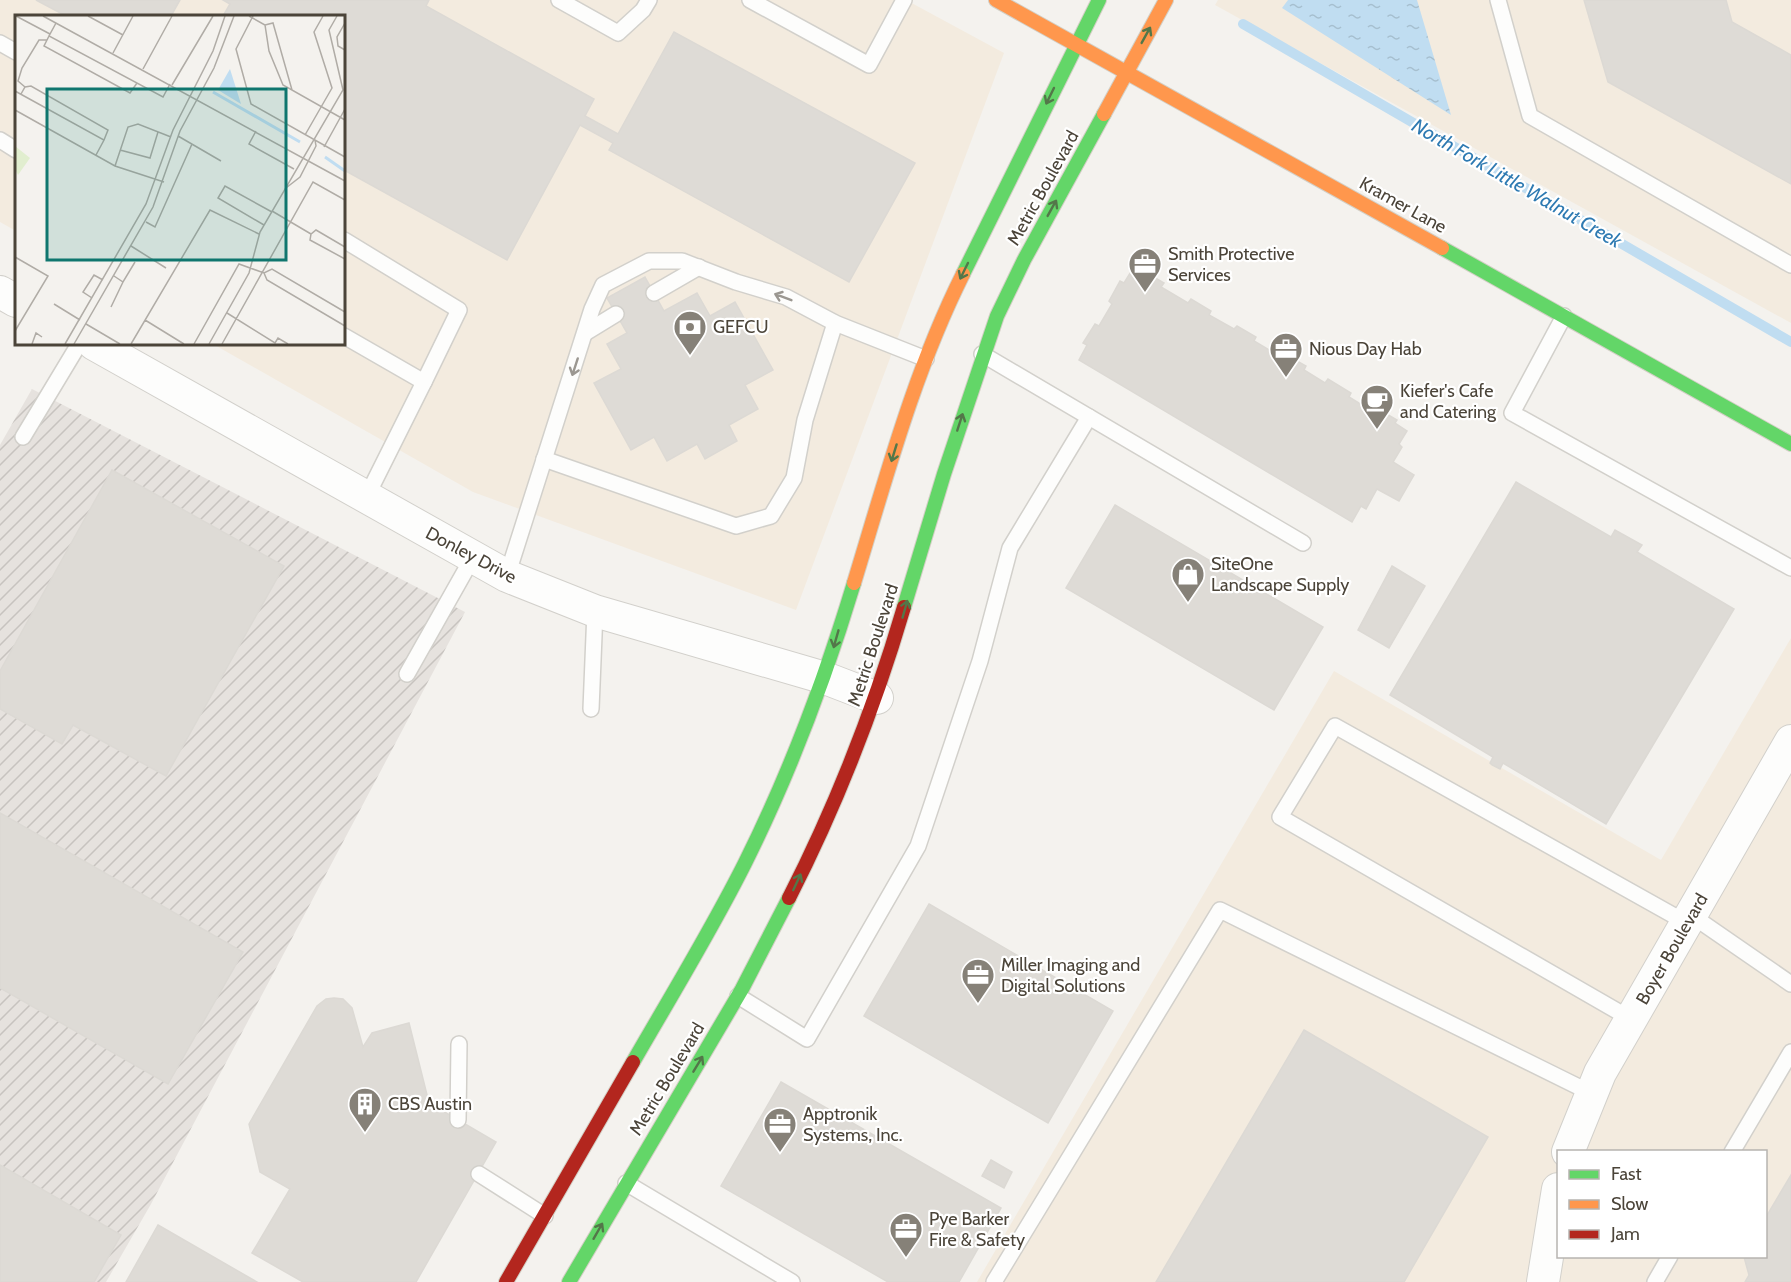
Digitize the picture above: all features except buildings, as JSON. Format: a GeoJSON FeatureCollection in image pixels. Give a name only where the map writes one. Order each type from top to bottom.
{"type":"FeatureCollection","features":[{"type":"Feature","properties":{"kind":"main road","name":"Kramer Lane"},"geometry":{"type":"LineString","coordinates":[[996,0],[1127,71],[1791,444]]}},
{"type":"Feature","properties":{"kind":"main road","name":"Metric Boulevard"},"geometry":{"type":"LineString","coordinates":[[506,1282],[692,960],[745,863],[785,776],[825,678],[910,401],[945,310],[1099,0]]}},
{"type":"Feature","properties":{"kind":"main road","name":"Metric Boulevard"},"geometry":{"type":"LineString","coordinates":[[569,1282],[738,996],[794,888],[835,801],[877,698],[982,354],[1024,260],[1166,0]]}},
{"type":"Feature","properties":{"kind":"street"},"geometry":{"type":"LineString","coordinates":[[0,292],[15,300]]}},
{"type":"Feature","properties":{"kind":"street","name":"Donley Drive"},"geometry":{"type":"LineString","coordinates":[[96,345],[507,576],[595,611],[825,678],[877,698]]}},
{"type":"Feature","properties":{"kind":"street","name":"Boyer Boulevard"},"geometry":{"type":"LineString","coordinates":[[1569,1150],[1591,1093],[1631,1019],[1790,747]]}},
{"type":"Feature","properties":{"kind":"street"},"geometry":{"type":"LineString","coordinates":[[1543,1282],[1557,1195]]}},
{"type":"Feature","properties":{"kind":"lane"},"geometry":{"type":"LineString","coordinates":[[559,0],[618,33],[643,10],[649,0]]}},
{"type":"Feature","properties":{"kind":"lane"},"geometry":{"type":"LineString","coordinates":[[750,0],[869,65],[904,0]]}},
{"type":"Feature","properties":{"kind":"lane"},"geometry":{"type":"LineString","coordinates":[[1498,0],[1530,116],[1791,265]]}},
{"type":"Feature","properties":{"kind":"lane"},"geometry":{"type":"LineString","coordinates":[[0,43],[15,51]]}},
{"type":"Feature","properties":{"kind":"lane"},"geometry":{"type":"LineString","coordinates":[[0,140],[15,149]]}},
{"type":"Feature","properties":{"kind":"lane"},"geometry":{"type":"LineString","coordinates":[[345,241],[459,310],[366,498]]}},
{"type":"Feature","properties":{"kind":"lane"},"geometry":{"type":"LineString","coordinates":[[507,576],[592,309],[603,285],[649,261],[682,261],[786,297],[835,323],[926,359]]}},
{"type":"Feature","properties":{"kind":"lane"},"geometry":{"type":"LineString","coordinates":[[654,293],[699,267]]}},
{"type":"Feature","properties":{"kind":"lane"},"geometry":{"type":"LineString","coordinates":[[585,333],[616,314]]}},
{"type":"Feature","properties":{"kind":"lane"},"geometry":{"type":"LineString","coordinates":[[1564,316],[1512,413],[1791,568]]}},
{"type":"Feature","properties":{"kind":"lane"},"geometry":{"type":"LineString","coordinates":[[544,459],[736,526],[771,516],[794,478],[805,420],[835,323]]}},
{"type":"Feature","properties":{"kind":"lane"},"geometry":{"type":"LineString","coordinates":[[345,337],[424,382]]}},
{"type":"Feature","properties":{"kind":"lane"},"geometry":{"type":"LineString","coordinates":[[23,437],[79,345]]}},
{"type":"Feature","properties":{"kind":"lane"},"geometry":{"type":"LineString","coordinates":[[982,354],[1303,543]]}},
{"type":"Feature","properties":{"kind":"lane"},"geometry":{"type":"LineString","coordinates":[[738,996],[807,1039],[918,846],[980,661],[1010,548],[1089,417]]}},
{"type":"Feature","properties":{"kind":"lane"},"geometry":{"type":"LineString","coordinates":[[407,674],[472,557]]}},
{"type":"Feature","properties":{"kind":"lane"},"geometry":{"type":"LineString","coordinates":[[591,709],[595,611]]}},
{"type":"Feature","properties":{"kind":"lane"},"geometry":{"type":"LineString","coordinates":[[1631,1019],[1280,817],[1335,726],[1689,919],[1791,984]]}},
{"type":"Feature","properties":{"kind":"lane"},"geometry":{"type":"LineString","coordinates":[[994,1282],[1220,910],[1591,1093]]}},
{"type":"Feature","properties":{"kind":"lane"},"geometry":{"type":"LineString","coordinates":[[458,1120],[459,1044]]}},
{"type":"Feature","properties":{"kind":"lane"},"geometry":{"type":"LineString","coordinates":[[1733,1150],[1791,1052]]}},
{"type":"Feature","properties":{"kind":"lane"},"geometry":{"type":"LineString","coordinates":[[479,1174],[545,1216]]}},
{"type":"Feature","properties":{"kind":"lane"},"geometry":{"type":"LineString","coordinates":[[626,1183],[792,1282]]}},
{"type":"Feature","properties":{"kind":"lane"},"geometry":{"type":"LineString","coordinates":[[1654,1282],[1669,1258]]}},
{"type":"Feature","properties":{"kind":"shaded area"},"geometry":{"type":"Polygon","coordinates":[[[0,0],[906,0],[1004,53],[796,610],[473,492],[215,345],[345,345],[345,15],[15,15],[15,230],[0,222],[0,0]]]}},
{"type":"Feature","properties":{"kind":"shaded area"},"geometry":{"type":"Polygon","coordinates":[[[1218,0],[1791,0],[1791,323],[1215,5],[1218,0]]]}},
{"type":"Feature","properties":{"kind":"shaded area"},"geometry":{"type":"Polygon","coordinates":[[[32,389],[465,612],[151,1204],[106,1282],[0,1282],[0,445],[32,389]]]}},
{"type":"Feature","properties":{"kind":"shaded area"},"geometry":{"type":"Polygon","coordinates":[[[1791,638],[1791,1282],[977,1282],[1334,671],[1661,860],[1791,638]]]}},
{"type":"Feature","properties":{"kind":"water"},"geometry":{"type":"Polygon","coordinates":[[[1288,0],[1417,0],[1451,115],[1282,8],[1288,0]]]}},
{"type":"Feature","properties":{"kind":"waterway","name":"North Fork Little Walnut Creek"},"geometry":{"type":"LineString","coordinates":[[1243,24],[1791,342]]}},
{"type":"Feature","properties":{"kind":"traffic: fast"},"geometry":{"type":"LineString","coordinates":[[963,274],[1099,0]]}},
{"type":"Feature","properties":{"kind":"traffic: fast"},"geometry":{"type":"LineString","coordinates":[[904,607],[944,474],[997,316],[1024,260],[1104,114]]}},
{"type":"Feature","properties":{"kind":"traffic: fast"},"geometry":{"type":"LineString","coordinates":[[1442,248],[1791,444]]}},
{"type":"Feature","properties":{"kind":"traffic: fast"},"geometry":{"type":"LineString","coordinates":[[633,1062],[718,914],[777,795],[806,725],[854,583]]}},
{"type":"Feature","properties":{"kind":"traffic: fast"},"geometry":{"type":"LineString","coordinates":[[569,1282],[742,989],[789,898]]}},
{"type":"Feature","properties":{"kind":"traffic: slow"},"geometry":{"type":"LineString","coordinates":[[996,0],[1442,248]]}},
{"type":"Feature","properties":{"kind":"traffic: slow"},"geometry":{"type":"LineString","coordinates":[[1104,114],[1166,0]]}},
{"type":"Feature","properties":{"kind":"traffic: slow"},"geometry":{"type":"LineString","coordinates":[[854,583],[915,387],[963,274]]}},
{"type":"Feature","properties":{"kind":"traffic: jam"},"geometry":{"type":"LineString","coordinates":[[789,898],[839,792],[867,719],[904,607]]}},
{"type":"Feature","properties":{"kind":"traffic: jam"},"geometry":{"type":"LineString","coordinates":[[506,1282],[633,1062]]}},
{"type":"Feature","properties":{"kind":"place","name":"Smith Protective Services"},"geometry":{"type":"Point","coordinates":[1145,293]}},
{"type":"Feature","properties":{"kind":"place","name":"GEFCU"},"geometry":{"type":"Point","coordinates":[690,356]}},
{"type":"Feature","properties":{"kind":"place","name":"Nious Day Hab"},"geometry":{"type":"Point","coordinates":[1286,378]}},
{"type":"Feature","properties":{"kind":"place","name":"Kiefer's Cafe and Catering"},"geometry":{"type":"Point","coordinates":[1377,430]}},
{"type":"Feature","properties":{"kind":"place","name":"SiteOne Landscape Supply"},"geometry":{"type":"Point","coordinates":[1188,603]}},
{"type":"Feature","properties":{"kind":"place","name":"Miller Imaging and Digital Solutions"},"geometry":{"type":"Point","coordinates":[978,1004]}},
{"type":"Feature","properties":{"kind":"place","name":"CBS Austin"},"geometry":{"type":"Point","coordinates":[365,1133]}},
{"type":"Feature","properties":{"kind":"place","name":"Apptronik Systems, Inc."},"geometry":{"type":"Point","coordinates":[780,1153]}},
{"type":"Feature","properties":{"kind":"place","name":"Pye Barker Fire & Safety"},"geometry":{"type":"Point","coordinates":[906,1258]}}]}
